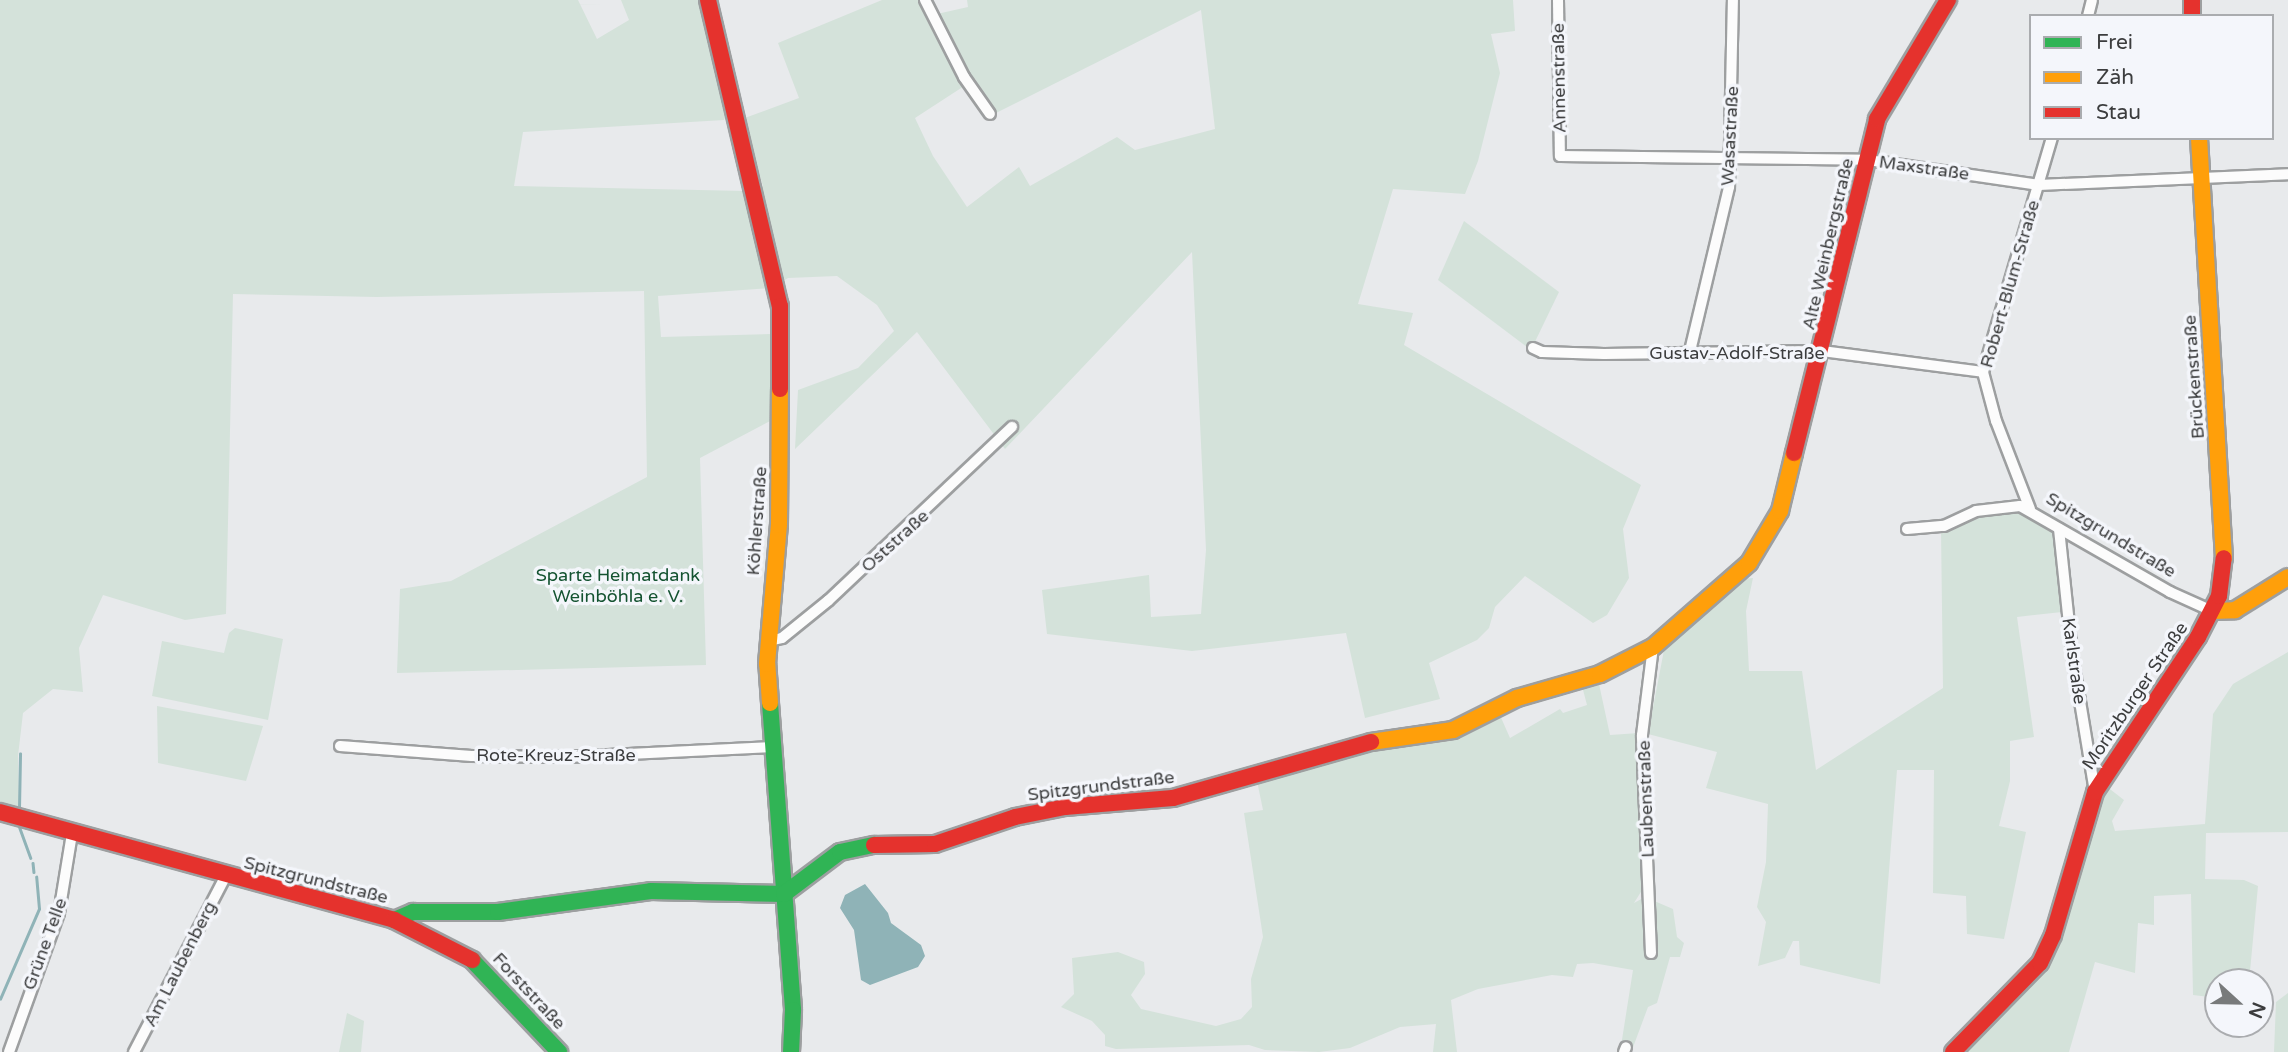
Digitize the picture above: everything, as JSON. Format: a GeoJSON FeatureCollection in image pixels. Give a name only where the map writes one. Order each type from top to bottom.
{"type":"FeatureCollection","features":[{"type":"Feature","properties":{"kind":"street","name":"Köhlerstraße"},"geometry":{"type":"LineString","coordinates":[[708,0],[779,295],[780,486],[768,641],[773,747],[793,1010],[792,1052]]}},
{"type":"Feature","properties":{"kind":"street"},"geometry":{"type":"LineString","coordinates":[[925,0],[964,77],[990,114]]}},
{"type":"Feature","properties":{"kind":"street","name":"Annenstraße"},"geometry":{"type":"LineString","coordinates":[[1558,0],[1560,156]]}},
{"type":"Feature","properties":{"kind":"street","name":"Wasastraße"},"geometry":{"type":"LineString","coordinates":[[1690,351],[1732,158],[1733,0]]}},
{"type":"Feature","properties":{"kind":"street","name":"Alte Weinbergstraße"},"geometry":{"type":"LineString","coordinates":[[1780,511],[1885,102],[1948,0]]}},
{"type":"Feature","properties":{"kind":"street","name":"Robert-Blum-Straße"},"geometry":{"type":"LineString","coordinates":[[2030,509],[1996,421],[1983,372],[2051,140]]}},
{"type":"Feature","properties":{"kind":"street","name":"Brückenstraße"},"geometry":{"type":"LineString","coordinates":[[2199,140],[2223,579],[2212,611]]}},
{"type":"Feature","properties":{"kind":"street","name":"Maxstraße"},"geometry":{"type":"LineString","coordinates":[[1560,156],[1868,160],[2039,185],[2288,174]]}},
{"type":"Feature","properties":{"kind":"street","name":"Gustav-Adolf-Straße"},"geometry":{"type":"LineString","coordinates":[[1533,348],[1556,353],[1822,351],[1983,372]]}},
{"type":"Feature","properties":{"kind":"street","name":"Oststraße"},"geometry":{"type":"LineString","coordinates":[[768,641],[782,638],[829,600],[1012,427]]}},
{"type":"Feature","properties":{"kind":"street","name":"Spitzgrundstraße"},"geometry":{"type":"LineString","coordinates":[[1907,529],[1944,526],[1991,508],[2030,509],[2059,529],[2212,611]]}},
{"type":"Feature","properties":{"kind":"street","name":"Spitzgrundstraße"},"geometry":{"type":"LineString","coordinates":[[0,812],[225,877],[394,920],[413,912],[498,912],[651,891],[784,894],[840,852],[879,844],[935,844],[1015,817],[1065,807],[1186,796],[1385,738],[1452,730],[1517,698],[1600,674],[1653,647],[1749,563],[1780,511]]}},
{"type":"Feature","properties":{"kind":"street","name":"Karlstraße"},"geometry":{"type":"LineString","coordinates":[[2059,529],[2071,653],[2095,792]]}},
{"type":"Feature","properties":{"kind":"street"},"geometry":{"type":"LineString","coordinates":[[2212,611],[2227,612],[2288,578]]}},
{"type":"Feature","properties":{"kind":"street"},"geometry":{"type":"LineString","coordinates":[[2223,579],[2235,596],[2250,601]]}},
{"type":"Feature","properties":{"kind":"street","name":"Moritzburger Straße"},"geometry":{"type":"LineString","coordinates":[[1955,1051],[2040,962],[2053,935],[2095,792],[2212,611]]}},
{"type":"Feature","properties":{"kind":"street","name":"Laubenstraße"},"geometry":{"type":"LineString","coordinates":[[1651,953],[1643,736],[1653,647]]}},
{"type":"Feature","properties":{"kind":"street","name":"Rote-Kreuz-Straße"},"geometry":{"type":"LineString","coordinates":[[340,746],[472,756],[567,757],[773,747]]}},
{"type":"Feature","properties":{"kind":"street","name":"Grüne Telle"},"geometry":{"type":"LineString","coordinates":[[9,1052],[59,913],[72,834]]}},
{"type":"Feature","properties":{"kind":"street","name":"Am Laubenberg"},"geometry":{"type":"LineString","coordinates":[[134,1052],[225,877]]}},
{"type":"Feature","properties":{"kind":"street","name":"Forststraße"},"geometry":{"type":"LineString","coordinates":[[394,920],[476,962],[559,1052]]}},
{"type":"Feature","properties":{"kind":"street"},"geometry":{"type":"LineString","coordinates":[[0,1048],[9,1052]]}},
{"type":"Feature","properties":{"kind":"green space","name":"Sparte Heimatdank Weinböhla e. V."},"geometry":{"type":"Polygon","coordinates":[[[0,0],[578,0],[597,39],[629,20],[621,0],[698,0],[727,113],[724,120],[523,132],[514,186],[745,191],[763,186],[742,119],[799,98],[778,43],[882,0],[920,0],[928,16],[968,7],[967,0],[1513,0],[1515,31],[1491,34],[1500,73],[1478,161],[1465,194],[1393,189],[1358,304],[1413,313],[1404,345],[1641,485],[1623,529],[1629,578],[1607,615],[1593,623],[1525,576],[1495,607],[1489,628],[1477,640],[1429,663],[1440,699],[1365,718],[1346,633],[1192,651],[1047,634],[1042,590],[1149,575],[1151,617],[1201,614],[1206,550],[1192,252],[1005,449],[917,332],[795,449],[798,390],[858,368],[894,331],[877,305],[837,276],[788,278],[772,288],[658,296],[661,337],[771,334],[774,419],[700,458],[706,665],[397,673],[400,589],[451,581],[647,477],[644,291],[377,297],[233,294],[226,614],[185,620],[103,595],[79,648],[83,692],[53,689],[23,713],[18,756],[19,811],[0,804],[0,0]],[[1201,10],[994,114],[975,79],[915,118],[933,156],[967,207],[1019,167],[1030,186],[1117,137],[1135,150],[1215,129],[1201,10]]]}},
{"type":"Feature","properties":{"kind":"green space"},"geometry":{"type":"Polygon","coordinates":[[[1464,221],[1559,292],[1531,350],[1438,280],[1464,221]]]}},
{"type":"Feature","properties":{"kind":"green space"},"geometry":{"type":"Polygon","coordinates":[[[2016,509],[2053,529],[2062,612],[2017,617],[2034,737],[2010,741],[2010,781],[1999,826],[2026,832],[2004,939],[1967,934],[1966,896],[1933,893],[1934,770],[1897,770],[1880,984],[1800,965],[1799,941],[1793,941],[1785,958],[1758,966],[1766,922],[1757,907],[1766,862],[1768,804],[1706,788],[1717,752],[1648,734],[1664,650],[1741,579],[1753,578],[1746,611],[1749,671],[1802,671],[1816,770],[1943,688],[1941,530],[1974,515],[2016,509]]]}},
{"type":"Feature","properties":{"kind":"green space"},"geometry":{"type":"Polygon","coordinates":[[[235,628],[283,639],[268,720],[152,696],[162,641],[224,653],[229,633],[235,628]]]}},
{"type":"Feature","properties":{"kind":"green space"},"geometry":{"type":"Polygon","coordinates":[[[2288,652],[2288,832],[2206,833],[2205,879],[2244,880],[2258,886],[2250,968],[2204,968],[2204,996],[2193,995],[2191,894],[2154,896],[2154,925],[2138,923],[2135,973],[2095,962],[2069,1052],[1961,1052],[2022,992],[2106,786],[2124,800],[2112,821],[2115,831],[2205,824],[2213,714],[2233,684],[2288,652]]]}},
{"type":"Feature","properties":{"kind":"green space"},"geometry":{"type":"Polygon","coordinates":[[[1599,684],[1610,735],[1639,733],[1644,887],[1634,903],[1645,897],[1673,909],[1677,937],[1684,943],[1680,957],[1670,957],[1657,1003],[1648,1007],[1632,1050],[1621,1046],[1633,970],[1593,963],[1577,964],[1573,977],[1552,975],[1478,989],[1451,1000],[1457,1052],[1433,1052],[1436,1024],[1400,1027],[1350,1048],[1319,1052],[1265,1050],[1249,1045],[1116,1049],[1105,1046],[1105,1035],[1092,1021],[1061,1007],[1074,994],[1072,958],[1118,952],[1144,962],[1145,974],[1131,995],[1141,1009],[1216,1026],[1241,1019],[1252,1007],[1251,979],[1263,937],[1244,813],[1263,810],[1257,781],[1420,739],[1499,713],[1510,738],[1560,709],[1563,713],[1587,705],[1582,686],[1599,684]]]}},
{"type":"Feature","properties":{"kind":"green space"},"geometry":{"type":"Polygon","coordinates":[[[157,706],[263,726],[246,781],[158,763],[157,706]]]}},
{"type":"Feature","properties":{"kind":"green space"},"geometry":{"type":"Polygon","coordinates":[[[2288,993],[2288,1052],[2274,1052],[2276,1002],[2288,993]]]}},
{"type":"Feature","properties":{"kind":"green space"},"geometry":{"type":"Polygon","coordinates":[[[347,1013],[364,1021],[361,1052],[339,1052],[347,1013]]]}},
{"type":"Feature","properties":{"kind":"water"},"geometry":{"type":"Polygon","coordinates":[[[865,884],[888,913],[891,923],[921,945],[925,956],[918,967],[870,985],[861,980],[854,930],[840,908],[845,895],[865,884]]]}},
{"type":"Feature","properties":{"kind":"waterway"},"geometry":{"type":"LineString","coordinates":[[762,194],[784,290]]}},
{"type":"Feature","properties":{"kind":"waterway"},"geometry":{"type":"LineString","coordinates":[[787,503],[788,328]]}},
{"type":"Feature","properties":{"kind":"waterway"},"geometry":{"type":"LineString","coordinates":[[19,808],[20,754]]}},
{"type":"Feature","properties":{"kind":"waterway"},"geometry":{"type":"LineString","coordinates":[[18,823],[31,858]]}},
{"type":"Feature","properties":{"kind":"waterway"},"geometry":{"type":"LineString","coordinates":[[33,863],[34,872]]}},
{"type":"Feature","properties":{"kind":"waterway"},"geometry":{"type":"LineString","coordinates":[[0,999],[39,909],[36,877]]}},
{"type":"Feature","properties":{"kind":"traffic: fast"},"geometry":{"type":"LineString","coordinates":[[770,703],[793,1010],[791,1052]]}},
{"type":"Feature","properties":{"kind":"traffic: fast"},"geometry":{"type":"LineString","coordinates":[[394,920],[413,912],[498,912],[651,891],[784,894],[840,852],[874,845]]}},
{"type":"Feature","properties":{"kind":"traffic: fast"},"geometry":{"type":"LineString","coordinates":[[472,960],[559,1052]]}},
{"type":"Feature","properties":{"kind":"traffic: slow"},"geometry":{"type":"LineString","coordinates":[[2199,140],[2224,558]]}},
{"type":"Feature","properties":{"kind":"traffic: slow"},"geometry":{"type":"LineString","coordinates":[[770,703],[767,664],[779,525],[780,389]]}},
{"type":"Feature","properties":{"kind":"traffic: slow"},"geometry":{"type":"LineString","coordinates":[[1371,742],[1453,730],[1517,698],[1600,674],[1653,647],[1749,563],[1780,511],[1794,453]]}},
{"type":"Feature","properties":{"kind":"traffic: slow"},"geometry":{"type":"LineString","coordinates":[[2212,611],[2235,610],[2288,577]]}},
{"type":"Feature","properties":{"kind":"traffic: jam"},"geometry":{"type":"LineString","coordinates":[[708,0],[780,306],[780,389]]}},
{"type":"Feature","properties":{"kind":"traffic: jam"},"geometry":{"type":"LineString","coordinates":[[1794,453],[1877,119],[1948,0]]}},
{"type":"Feature","properties":{"kind":"traffic: jam"},"geometry":{"type":"LineString","coordinates":[[2192,0],[2192,14]]}},
{"type":"Feature","properties":{"kind":"traffic: jam"},"geometry":{"type":"LineString","coordinates":[[1953,1052],[2040,963],[2053,935],[2095,792],[2198,637],[2219,596],[2224,558]]}},
{"type":"Feature","properties":{"kind":"traffic: jam"},"geometry":{"type":"LineString","coordinates":[[874,845],[935,844],[1015,817],[1065,807],[1173,798],[1371,742]]}},
{"type":"Feature","properties":{"kind":"traffic: jam"},"geometry":{"type":"LineString","coordinates":[[0,812],[394,920],[472,960]]}}]}
